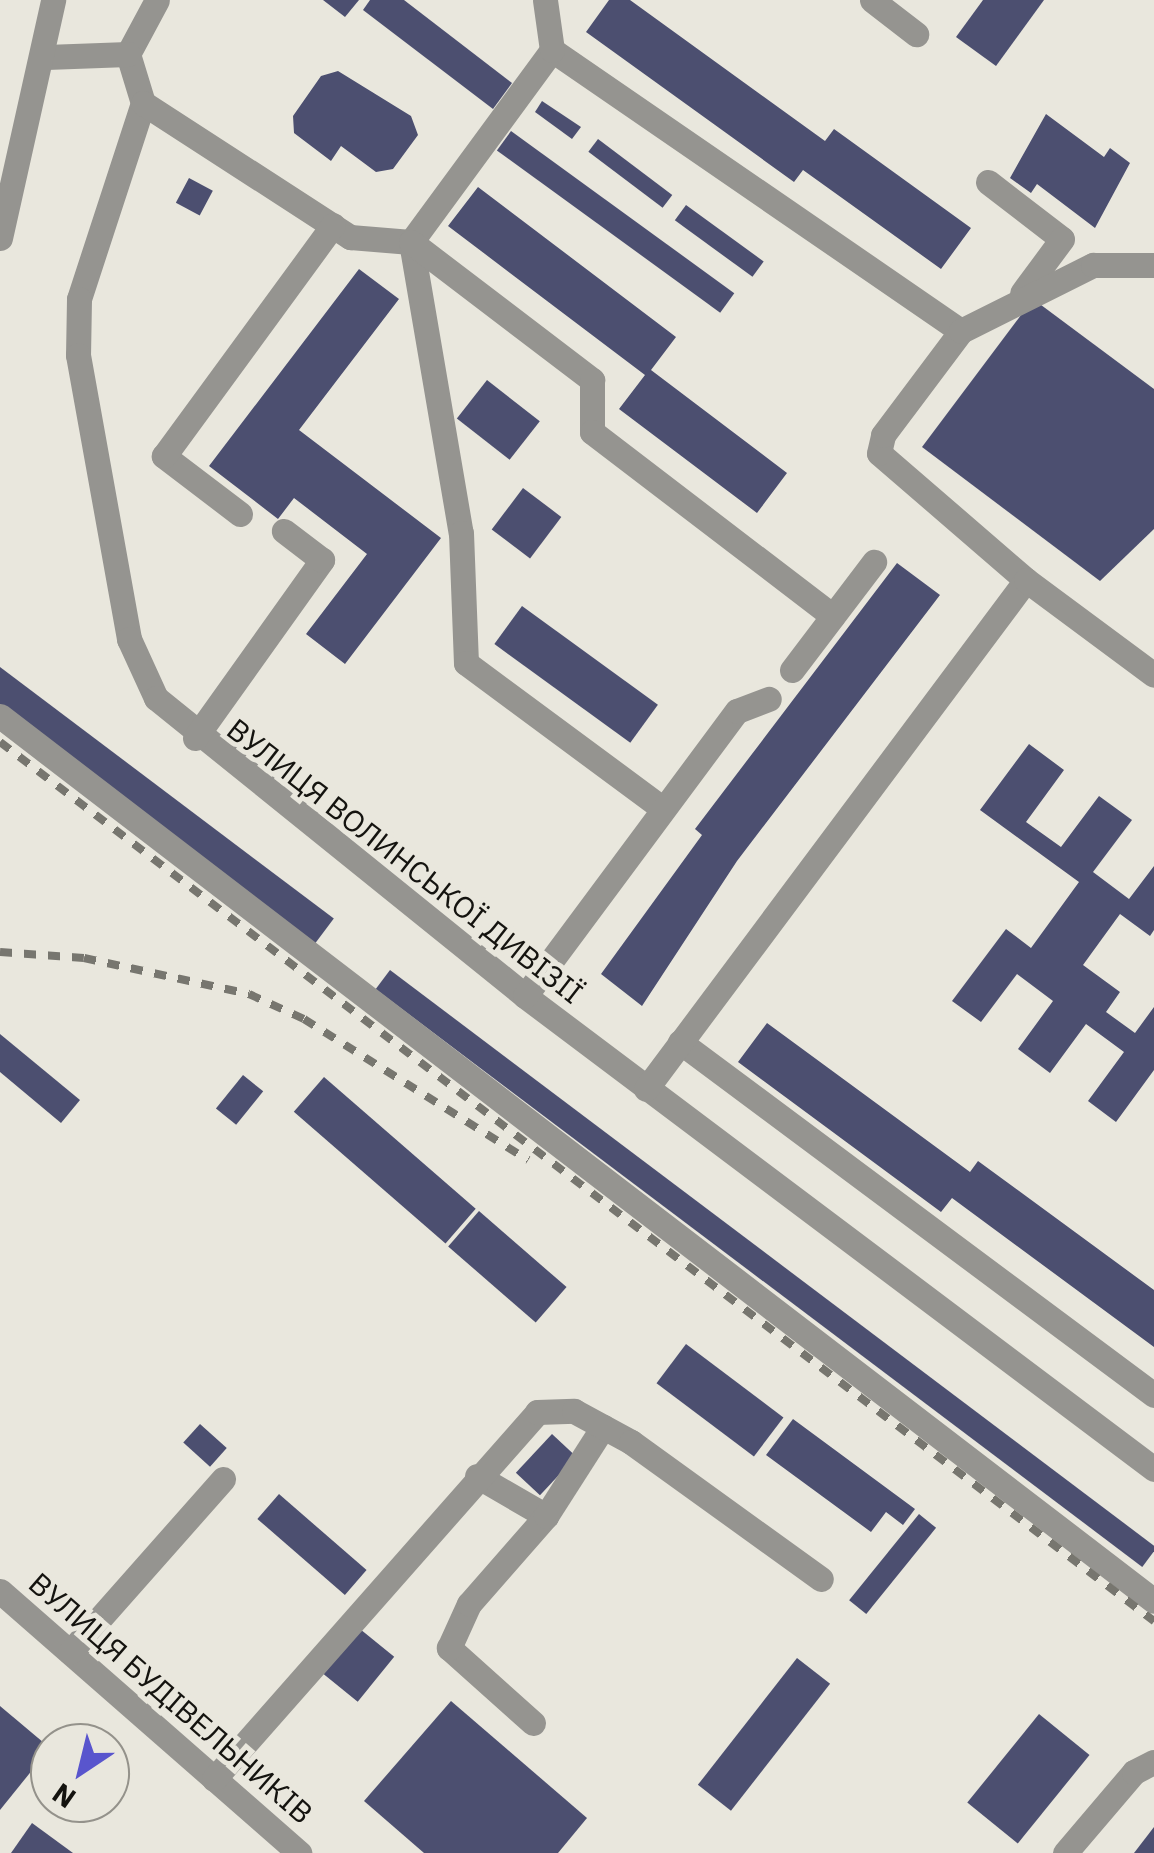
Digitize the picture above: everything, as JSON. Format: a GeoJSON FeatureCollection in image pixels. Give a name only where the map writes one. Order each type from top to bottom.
{"type":"FeatureCollection","features":[{"type":"Feature","properties":{"kind":"street"},"geometry":{"type":"LineString","coordinates":[[0,238],[46,57],[53,0]]}},
{"type":"Feature","properties":{"kind":"street"},"geometry":{"type":"LineString","coordinates":[[157,0],[128,54],[143,103],[350,237],[411,242],[592,380],[592,432],[833,616]]}},
{"type":"Feature","properties":{"kind":"street"},"geometry":{"type":"LineString","coordinates":[[545,0],[552,50],[411,242],[461,533],[466,663],[663,809]]}},
{"type":"Feature","properties":{"kind":"street"},"geometry":{"type":"LineString","coordinates":[[872,0],[916,34]]}},
{"type":"Feature","properties":{"kind":"street"},"geometry":{"type":"LineString","coordinates":[[552,50],[960,331]]}},
{"type":"Feature","properties":{"kind":"street"},"geometry":{"type":"LineString","coordinates":[[46,57],[128,54]]}},
{"type":"Feature","properties":{"kind":"street","name":"ВУЛИЦЯ ВОЛИНСЬКОЇ ДИВІЗІЇ"},"geometry":{"type":"LineString","coordinates":[[143,103],[79,300],[78,355],[129,639],[156,698],[195,738],[524,996],[1154,1470]]}},
{"type":"Feature","properties":{"kind":"street"},"geometry":{"type":"LineString","coordinates":[[988,182],[1062,239],[1019,297]]}},
{"type":"Feature","properties":{"kind":"street"},"geometry":{"type":"LineString","coordinates":[[240,514],[164,456],[333,225]]}},
{"type":"Feature","properties":{"kind":"street"},"geometry":{"type":"LineString","coordinates":[[1154,265],[1093,265],[1019,297],[960,331],[882,435],[880,452],[1026,580],[1154,675]]}},
{"type":"Feature","properties":{"kind":"street"},"geometry":{"type":"LineString","coordinates":[[195,738],[322,560],[284,531]]}},
{"type":"Feature","properties":{"kind":"street"},"geometry":{"type":"LineString","coordinates":[[792,670],[874,562]]}},
{"type":"Feature","properties":{"kind":"street"},"geometry":{"type":"LineString","coordinates":[[646,1089],[1026,580]]}},
{"type":"Feature","properties":{"kind":"street"},"geometry":{"type":"LineString","coordinates":[[524,996],[738,711],[769,699]]}},
{"type":"Feature","properties":{"kind":"street"},"geometry":{"type":"LineString","coordinates":[[0,716],[1154,1601]]}},
{"type":"Feature","properties":{"kind":"street"},"geometry":{"type":"LineString","coordinates":[[680,1042],[1154,1395]]}},
{"type":"Feature","properties":{"kind":"street"},"geometry":{"type":"LineString","coordinates":[[214,1779],[537,1412],[574,1411],[604,1427],[821,1579]]}},
{"type":"Feature","properties":{"kind":"street"},"geometry":{"type":"LineString","coordinates":[[533,1723],[449,1648],[468,1604],[546,1516],[604,1427]]}},
{"type":"Feature","properties":{"kind":"street"},"geometry":{"type":"LineString","coordinates":[[477,1476],[546,1516]]}},
{"type":"Feature","properties":{"kind":"street"},"geometry":{"type":"LineString","coordinates":[[70,1652],[223,1479]]}},
{"type":"Feature","properties":{"kind":"street","name":"ВУЛИЦЯ БУДІВЕЛЬНИКІВ"},"geometry":{"type":"LineString","coordinates":[[0,1591],[299,1853]]}},
{"type":"Feature","properties":{"kind":"street"},"geometry":{"type":"LineString","coordinates":[[1065,1853],[1134,1772],[1154,1762]]}},
{"type":"Feature","properties":{"kind":"building"},"geometry":{"type":"Polygon","coordinates":[[[323,0],[359,0],[345,17],[323,0]]]}},
{"type":"Feature","properties":{"kind":"building"},"geometry":{"type":"Polygon","coordinates":[[[370,0],[404,0],[512,83],[493,109],[363,10],[370,0]]]}},
{"type":"Feature","properties":{"kind":"building"},"geometry":{"type":"Polygon","coordinates":[[[609,0],[630,0],[825,141],[834,129],[971,228],[941,269],[803,170],[794,182],[586,32],[609,0]]]}},
{"type":"Feature","properties":{"kind":"building"},"geometry":{"type":"Polygon","coordinates":[[[983,0],[1044,0],[996,66],[956,37],[983,0]]]}},
{"type":"Feature","properties":{"kind":"building"},"geometry":{"type":"Polygon","coordinates":[[[338,71],[411,116],[418,135],[393,169],[376,172],[341,146],[331,161],[294,133],[293,116],[321,76],[338,71]]]}},
{"type":"Feature","properties":{"kind":"building"},"geometry":{"type":"Polygon","coordinates":[[[542,101],[581,127],[572,139],[535,112],[542,101]]]}},
{"type":"Feature","properties":{"kind":"building"},"geometry":{"type":"Polygon","coordinates":[[[1046,114],[1104,157],[1110,148],[1130,163],[1095,228],[1037,184],[1031,193],[1010,178],[1046,114]]]}},
{"type":"Feature","properties":{"kind":"building"},"geometry":{"type":"Polygon","coordinates":[[[511,131],[734,293],[720,313],[497,150],[511,131]]]}},
{"type":"Feature","properties":{"kind":"building"},"geometry":{"type":"Polygon","coordinates":[[[598,139],[672,195],[663,208],[588,152],[598,139]]]}},
{"type":"Feature","properties":{"kind":"building"},"geometry":{"type":"Polygon","coordinates":[[[189,178],[213,191],[200,215],[176,203],[189,178]]]}},
{"type":"Feature","properties":{"kind":"building"},"geometry":{"type":"Polygon","coordinates":[[[478,187],[676,337],[651,370],[787,473],[757,513],[619,409],[645,375],[448,226],[478,187]]]}},
{"type":"Feature","properties":{"kind":"building"},"geometry":{"type":"Polygon","coordinates":[[[686,205],[764,261],[752,277],[675,220],[686,205]]]}},
{"type":"Feature","properties":{"kind":"building"},"geometry":{"type":"Polygon","coordinates":[[[359,269],[399,299],[299,430],[441,538],[345,664],[306,634],[367,554],[294,498],[278,519],[209,466],[359,269]]]}},
{"type":"Feature","properties":{"kind":"building"},"geometry":{"type":"Polygon","coordinates":[[[1033,299],[1154,389],[1154,529],[1100,581],[922,447],[1033,299]]]}},
{"type":"Feature","properties":{"kind":"building"},"geometry":{"type":"Polygon","coordinates":[[[487,380],[540,421],[510,460],[457,419],[487,380]]]}},
{"type":"Feature","properties":{"kind":"building"},"geometry":{"type":"Polygon","coordinates":[[[523,488],[561,517],[530,558],[492,530],[523,488]]]}},
{"type":"Feature","properties":{"kind":"building"},"geometry":{"type":"Polygon","coordinates":[[[897,563],[940,595],[737,861],[642,1006],[601,974],[702,835],[695,829],[897,563]]]}},
{"type":"Feature","properties":{"kind":"building"},"geometry":{"type":"Polygon","coordinates":[[[522,606],[658,705],[630,743],[494,644],[522,606]]]}},
{"type":"Feature","properties":{"kind":"building"},"geometry":{"type":"Polygon","coordinates":[[[0,667],[334,919],[313,946],[0,710],[0,667]]]}},
{"type":"Feature","properties":{"kind":"building"},"geometry":{"type":"Polygon","coordinates":[[[1029,744],[1064,770],[1026,822],[1061,847],[1099,796],[1132,820],[1093,872],[1129,899],[1154,866],[1154,930],[1150,936],[1120,914],[1083,965],[1120,992],[1106,1012],[1135,1033],[1154,1007],[1154,1070],[1116,1122],[1088,1101],[1124,1052],[1086,1024],[1050,1073],[1018,1049],[1053,1001],[1017,974],[981,1022],[952,1001],[1006,929],[1031,948],[1079,882],[980,810],[1029,744]]]}},
{"type":"Feature","properties":{"kind":"building"},"geometry":{"type":"Polygon","coordinates":[[[390,970],[1154,1546],[1142,1567],[376,989],[390,970]]]}},
{"type":"Feature","properties":{"kind":"building"},"geometry":{"type":"Polygon","coordinates":[[[767,1023],[970,1172],[978,1161],[1154,1290],[1154,1347],[952,1198],[941,1212],[738,1062],[767,1023]]]}},
{"type":"Feature","properties":{"kind":"building"},"geometry":{"type":"Polygon","coordinates":[[[0,1034],[80,1100],[61,1123],[0,1072],[0,1034]]]}},
{"type":"Feature","properties":{"kind":"building"},"geometry":{"type":"Polygon","coordinates":[[[243,1075],[263,1091],[236,1125],[216,1108],[243,1075]]]}},
{"type":"Feature","properties":{"kind":"building"},"geometry":{"type":"Polygon","coordinates":[[[324,1077],[476,1209],[446,1244],[294,1112],[324,1077]]]}},
{"type":"Feature","properties":{"kind":"building"},"geometry":{"type":"Polygon","coordinates":[[[479,1211],[567,1287],[536,1323],[448,1246],[479,1211]]]}},
{"type":"Feature","properties":{"kind":"building"},"geometry":{"type":"Polygon","coordinates":[[[686,1344],[783,1417],[754,1457],[657,1383],[686,1344]]]}},
{"type":"Feature","properties":{"kind":"building"},"geometry":{"type":"Polygon","coordinates":[[[793,1419],[915,1509],[903,1525],[886,1512],[871,1532],[766,1455],[793,1419]]]}},
{"type":"Feature","properties":{"kind":"building"},"geometry":{"type":"Polygon","coordinates":[[[200,1424],[227,1448],[210,1467],[183,1443],[200,1424]]]}},
{"type":"Feature","properties":{"kind":"building"},"geometry":{"type":"Polygon","coordinates":[[[552,1434],[576,1457],[540,1495],[516,1473],[552,1434]]]}},
{"type":"Feature","properties":{"kind":"building"},"geometry":{"type":"Polygon","coordinates":[[[279,1494],[367,1570],[345,1595],[257,1519],[279,1494]]]}},
{"type":"Feature","properties":{"kind":"building"},"geometry":{"type":"Polygon","coordinates":[[[919,1514],[936,1528],[866,1614],[849,1600],[919,1514]]]}},
{"type":"Feature","properties":{"kind":"building"},"geometry":{"type":"Polygon","coordinates":[[[360,1629],[394,1657],[358,1702],[323,1674],[360,1629]]]}},
{"type":"Feature","properties":{"kind":"building"},"geometry":{"type":"Polygon","coordinates":[[[797,1658],[830,1684],[731,1811],[698,1785],[797,1658]]]}},
{"type":"Feature","properties":{"kind":"building"},"geometry":{"type":"Polygon","coordinates":[[[451,1701],[587,1818],[558,1853],[424,1853],[364,1801],[451,1701]]]}},
{"type":"Feature","properties":{"kind":"building"},"geometry":{"type":"Polygon","coordinates":[[[0,1706],[30,1731],[30,1773],[0,1810],[0,1706]]]}},
{"type":"Feature","properties":{"kind":"building"},"geometry":{"type":"Polygon","coordinates":[[[1039,1714],[1090,1755],[1018,1844],[967,1803],[1039,1714]]]}},
{"type":"Feature","properties":{"kind":"building"},"geometry":{"type":"Polygon","coordinates":[[[32,1823],[73,1853],[11,1853],[32,1823]]]}},
{"type":"Feature","properties":{"kind":"building"},"geometry":{"type":"Polygon","coordinates":[[[1154,1827],[1154,1853],[1134,1853],[1154,1827]]]}},
{"type":"Feature","properties":{"kind":"railway"},"geometry":{"type":"LineString","coordinates":[[0,742],[1154,1621]]}},
{"type":"Feature","properties":{"kind":"railway"},"geometry":{"type":"LineString","coordinates":[[0,952],[84,958],[249,994],[304,1019],[528,1160]]}}]}
